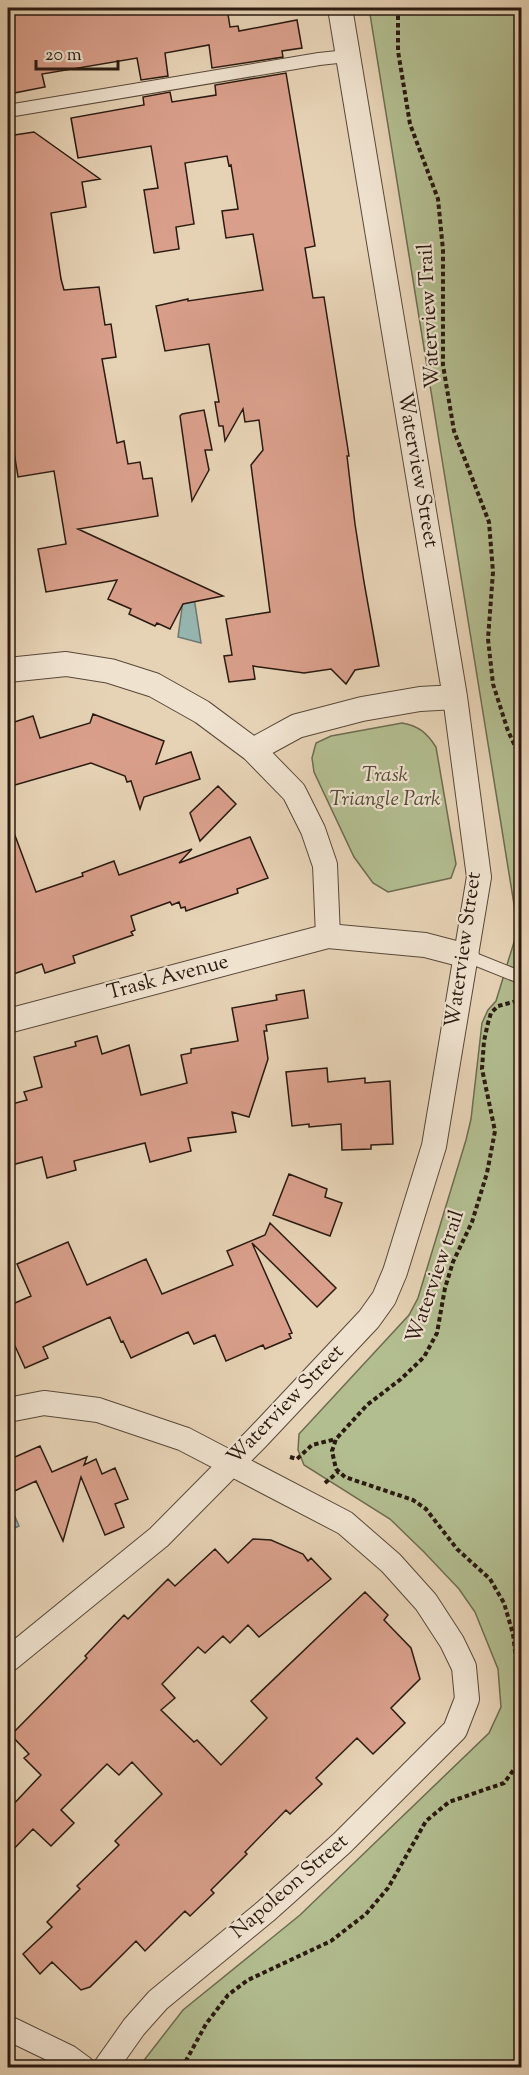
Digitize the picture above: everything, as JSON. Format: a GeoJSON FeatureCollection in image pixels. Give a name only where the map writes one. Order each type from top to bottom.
{"type":"FeatureCollection","features":[{"type":"Feature","properties":{"kind":"street","name":"Waterview Street"},"geometry":{"type":"LineString","coordinates":[[8,1660],[159,1537],[369,1319],[384,1298],[394,1272],[434,1146],[479,877],[456,697],[340,8]]}},
{"type":"Feature","properties":{"kind":"street"},"geometry":{"type":"LineString","coordinates":[[8,670],[66,664],[110,671],[154,685],[202,712],[253,750],[294,792],[313,830],[325,865],[328,936],[424,945],[467,956]]}},
{"type":"Feature","properties":{"kind":"street"},"geometry":{"type":"LineString","coordinates":[[253,750],[297,726],[362,709],[420,699],[456,697]]}},
{"type":"Feature","properties":{"kind":"street","name":"Trask Avenue"},"geometry":{"type":"LineString","coordinates":[[8,1021],[328,936]]}},
{"type":"Feature","properties":{"kind":"street"},"geometry":{"type":"LineString","coordinates":[[8,1410],[44,1403],[98,1410],[184,1439],[231,1463]]}},
{"type":"Feature","properties":{"kind":"street","name":"Napoleon Street"},"geometry":{"type":"LineString","coordinates":[[105,2067],[134,2027],[158,2000],[266,1911],[342,1843],[422,1765],[455,1730],[466,1699],[464,1667],[452,1642],[426,1602],[391,1563],[345,1523],[231,1463]]}},
{"type":"Feature","properties":{"kind":"street"},"geometry":{"type":"LineString","coordinates":[[8,2028],[68,2057],[83,2067]]}},
{"type":"Feature","properties":{"kind":"lane"},"geometry":{"type":"LineString","coordinates":[[8,111],[347,56]]}},
{"type":"Feature","properties":{"kind":"lane"},"geometry":{"type":"LineString","coordinates":[[467,956],[522,978]]}},
{"type":"Feature","properties":{"kind":"path","name":"Waterview Trail"},"geometry":{"type":"LineString","coordinates":[[398,8],[398,51],[410,124],[438,199],[443,250],[443,365],[450,409],[454,430],[489,522],[493,572],[488,639],[493,684],[508,731],[522,761]]}},
{"type":"Feature","properties":{"kind":"path"},"geometry":{"type":"LineString","coordinates":[[479,1022],[488,1023],[491,1013],[498,1006],[517,1001]]}},
{"type":"Feature","properties":{"kind":"path","name":"Waterview trail"},"geometry":{"type":"LineString","coordinates":[[336,1439],[367,1405],[401,1379],[424,1357],[437,1332],[445,1288],[453,1262],[472,1222],[487,1173],[495,1131],[482,1069],[488,1023]]}},
{"type":"Feature","properties":{"kind":"path"},"geometry":{"type":"LineString","coordinates":[[290,1457],[297,1459],[312,1445],[336,1439]]}},
{"type":"Feature","properties":{"kind":"path"},"geometry":{"type":"LineString","coordinates":[[336,1439],[332,1450],[338,1472],[353,1481],[413,1500],[426,1509],[457,1549],[490,1579],[504,1603],[513,1634],[522,1707]]}},
{"type":"Feature","properties":{"kind":"path"},"geometry":{"type":"LineString","coordinates":[[322,1486],[338,1472]]}},
{"type":"Feature","properties":{"kind":"path"},"geometry":{"type":"LineString","coordinates":[[182,2067],[206,2024],[228,1995],[248,1980],[331,1941],[366,1914],[388,1888],[426,1821],[449,1802],[504,1783],[518,1764],[522,1751]]}},
{"type":"Feature","properties":{"kind":"green space"},"geometry":{"type":"Polygon","coordinates":[[[369,8],[521,8],[521,2067],[138,2068],[183,2010],[300,1915],[489,1733],[501,1707],[498,1669],[475,1612],[459,1589],[390,1519],[304,1465],[298,1450],[299,1434],[409,1315],[418,1298],[471,1119],[482,1023],[488,1010],[496,1001],[518,929],[369,8]]]}},
{"type":"Feature","properties":{"kind":"green space","name":"Trask Triangle Park"},"geometry":{"type":"Polygon","coordinates":[[[402,723],[422,731],[436,747],[456,864],[451,878],[388,892],[373,883],[354,857],[314,772],[312,758],[316,743],[331,736],[402,723]]]}},
{"type":"Feature","properties":{"kind":"water"},"geometry":{"type":"Polygon","coordinates":[[[185,586],[193,591],[201,643],[178,637],[185,586]]]}},
{"type":"Feature","properties":{"kind":"water"},"geometry":{"type":"Polygon","coordinates":[[[8,1500],[19,1526],[8,1531],[8,1500]]]}},
{"type":"Feature","properties":{"kind":"building"},"geometry":{"type":"Polygon","coordinates":[[[8,8],[227,8],[230,27],[238,26],[239,31],[297,20],[302,48],[282,51],[283,57],[212,68],[209,45],[165,53],[168,76],[141,80],[137,58],[42,74],[45,87],[14,93],[8,55],[8,8]]]}},
{"type":"Feature","properties":{"kind":"building"},"geometry":{"type":"Polygon","coordinates":[[[286,73],[315,246],[305,248],[313,298],[324,297],[349,456],[347,456],[355,524],[379,666],[355,670],[346,684],[331,669],[304,673],[253,666],[255,679],[229,682],[224,656],[232,655],[226,619],[270,612],[251,465],[263,450],[259,420],[245,422],[243,409],[225,441],[223,426],[219,426],[215,402],[219,402],[209,344],[165,351],[156,306],[188,299],[188,301],[263,290],[253,234],[226,238],[222,211],[238,209],[231,165],[229,166],[227,156],[185,163],[194,224],[176,227],[179,249],[154,253],[144,190],[158,188],[151,146],[78,158],[71,118],[144,105],[143,97],[170,92],[172,102],[216,95],[215,85],[286,73]]]}},
{"type":"Feature","properties":{"kind":"building"},"geometry":{"type":"Polygon","coordinates":[[[34,132],[100,179],[82,182],[86,207],[51,213],[61,279],[64,290],[99,287],[105,325],[111,324],[116,357],[102,359],[117,443],[124,441],[128,464],[140,462],[143,479],[152,478],[158,516],[78,529],[223,596],[183,604],[170,629],[157,623],[155,626],[129,614],[131,609],[108,599],[117,580],[46,592],[38,549],[66,544],[54,471],[18,477],[8,414],[8,136],[34,132]]]}},
{"type":"Feature","properties":{"kind":"building"},"geometry":{"type":"Polygon","coordinates":[[[204,410],[212,450],[205,450],[209,470],[192,501],[180,416],[204,410]]]}},
{"type":"Feature","properties":{"kind":"building"},"geometry":{"type":"Polygon","coordinates":[[[93,714],[164,741],[156,764],[191,752],[200,779],[144,797],[140,809],[131,781],[127,782],[125,776],[91,763],[8,787],[8,724],[33,716],[40,738],[90,723],[93,714]]]}},
{"type":"Feature","properties":{"kind":"building"},"geometry":{"type":"Polygon","coordinates":[[[218,786],[236,804],[200,841],[190,813],[218,786]]]}},
{"type":"Feature","properties":{"kind":"building"},"geometry":{"type":"Polygon","coordinates":[[[8,822],[10,822],[36,892],[83,876],[82,873],[114,861],[119,875],[192,849],[179,863],[250,837],[268,878],[237,889],[238,893],[186,911],[185,907],[181,908],[179,902],[172,905],[170,902],[131,916],[135,930],[131,932],[133,935],[73,956],[75,963],[45,973],[42,964],[8,976],[8,822]]]}},
{"type":"Feature","properties":{"kind":"building"},"geometry":{"type":"Polygon","coordinates":[[[304,990],[308,1018],[266,1025],[267,1031],[264,1031],[268,1059],[249,1117],[232,1112],[236,1132],[188,1138],[191,1151],[150,1162],[145,1143],[74,1161],[76,1170],[47,1178],[42,1157],[8,1166],[8,1105],[27,1100],[24,1092],[42,1087],[34,1057],[76,1046],[75,1042],[97,1036],[102,1054],[129,1045],[141,1095],[187,1083],[181,1055],[191,1053],[191,1049],[238,1041],[232,1008],[277,1000],[276,995],[304,990]]]}},
{"type":"Feature","properties":{"kind":"building"},"geometry":{"type":"Polygon","coordinates":[[[327,1068],[328,1082],[365,1078],[365,1083],[390,1081],[393,1144],[371,1145],[371,1149],[342,1150],[341,1124],[292,1126],[286,1072],[327,1068]]]}},
{"type":"Feature","properties":{"kind":"building"},"geometry":{"type":"Polygon","coordinates":[[[289,1174],[327,1189],[325,1197],[342,1203],[330,1236],[273,1215],[289,1174]]]}},
{"type":"Feature","properties":{"kind":"building"},"geometry":{"type":"Polygon","coordinates":[[[270,1223],[336,1288],[317,1307],[252,1243],[292,1333],[289,1334],[291,1338],[265,1349],[263,1345],[226,1361],[215,1335],[194,1344],[188,1332],[131,1358],[110,1317],[43,1347],[48,1358],[25,1368],[15,1346],[8,1350],[8,1306],[31,1296],[17,1264],[68,1242],[87,1285],[146,1259],[162,1294],[233,1265],[227,1251],[265,1235],[270,1223]]]}},
{"type":"Feature","properties":{"kind":"building"},"geometry":{"type":"Polygon","coordinates":[[[40,1446],[52,1472],[87,1457],[84,1465],[96,1459],[102,1474],[115,1468],[128,1499],[115,1504],[124,1527],[105,1535],[81,1477],[63,1541],[36,1481],[8,1494],[8,1460],[40,1446]]]}},
{"type":"Feature","properties":{"kind":"building"},"geometry":{"type":"Polygon","coordinates":[[[253,1539],[271,1540],[303,1554],[308,1561],[311,1558],[331,1579],[259,1637],[248,1625],[230,1643],[223,1636],[205,1653],[198,1647],[162,1684],[175,1698],[161,1710],[194,1742],[197,1740],[221,1765],[267,1718],[251,1701],[365,1592],[388,1615],[384,1620],[411,1648],[420,1679],[391,1708],[405,1723],[373,1754],[357,1738],[316,1778],[322,1784],[290,1814],[286,1810],[211,1890],[214,1893],[190,1916],[185,1911],[145,1951],[136,1941],[90,1987],[81,1990],[52,1962],[40,1974],[23,1954],[52,1927],[47,1922],[80,1889],[77,1886],[119,1845],[115,1841],[162,1794],[132,1762],[119,1775],[107,1764],[61,1810],[74,1823],[51,1846],[33,1829],[8,1855],[8,1810],[41,1775],[24,1758],[29,1754],[11,1735],[87,1658],[85,1656],[124,1615],[128,1619],[168,1579],[175,1586],[215,1549],[228,1563],[253,1539]]]}}]}
